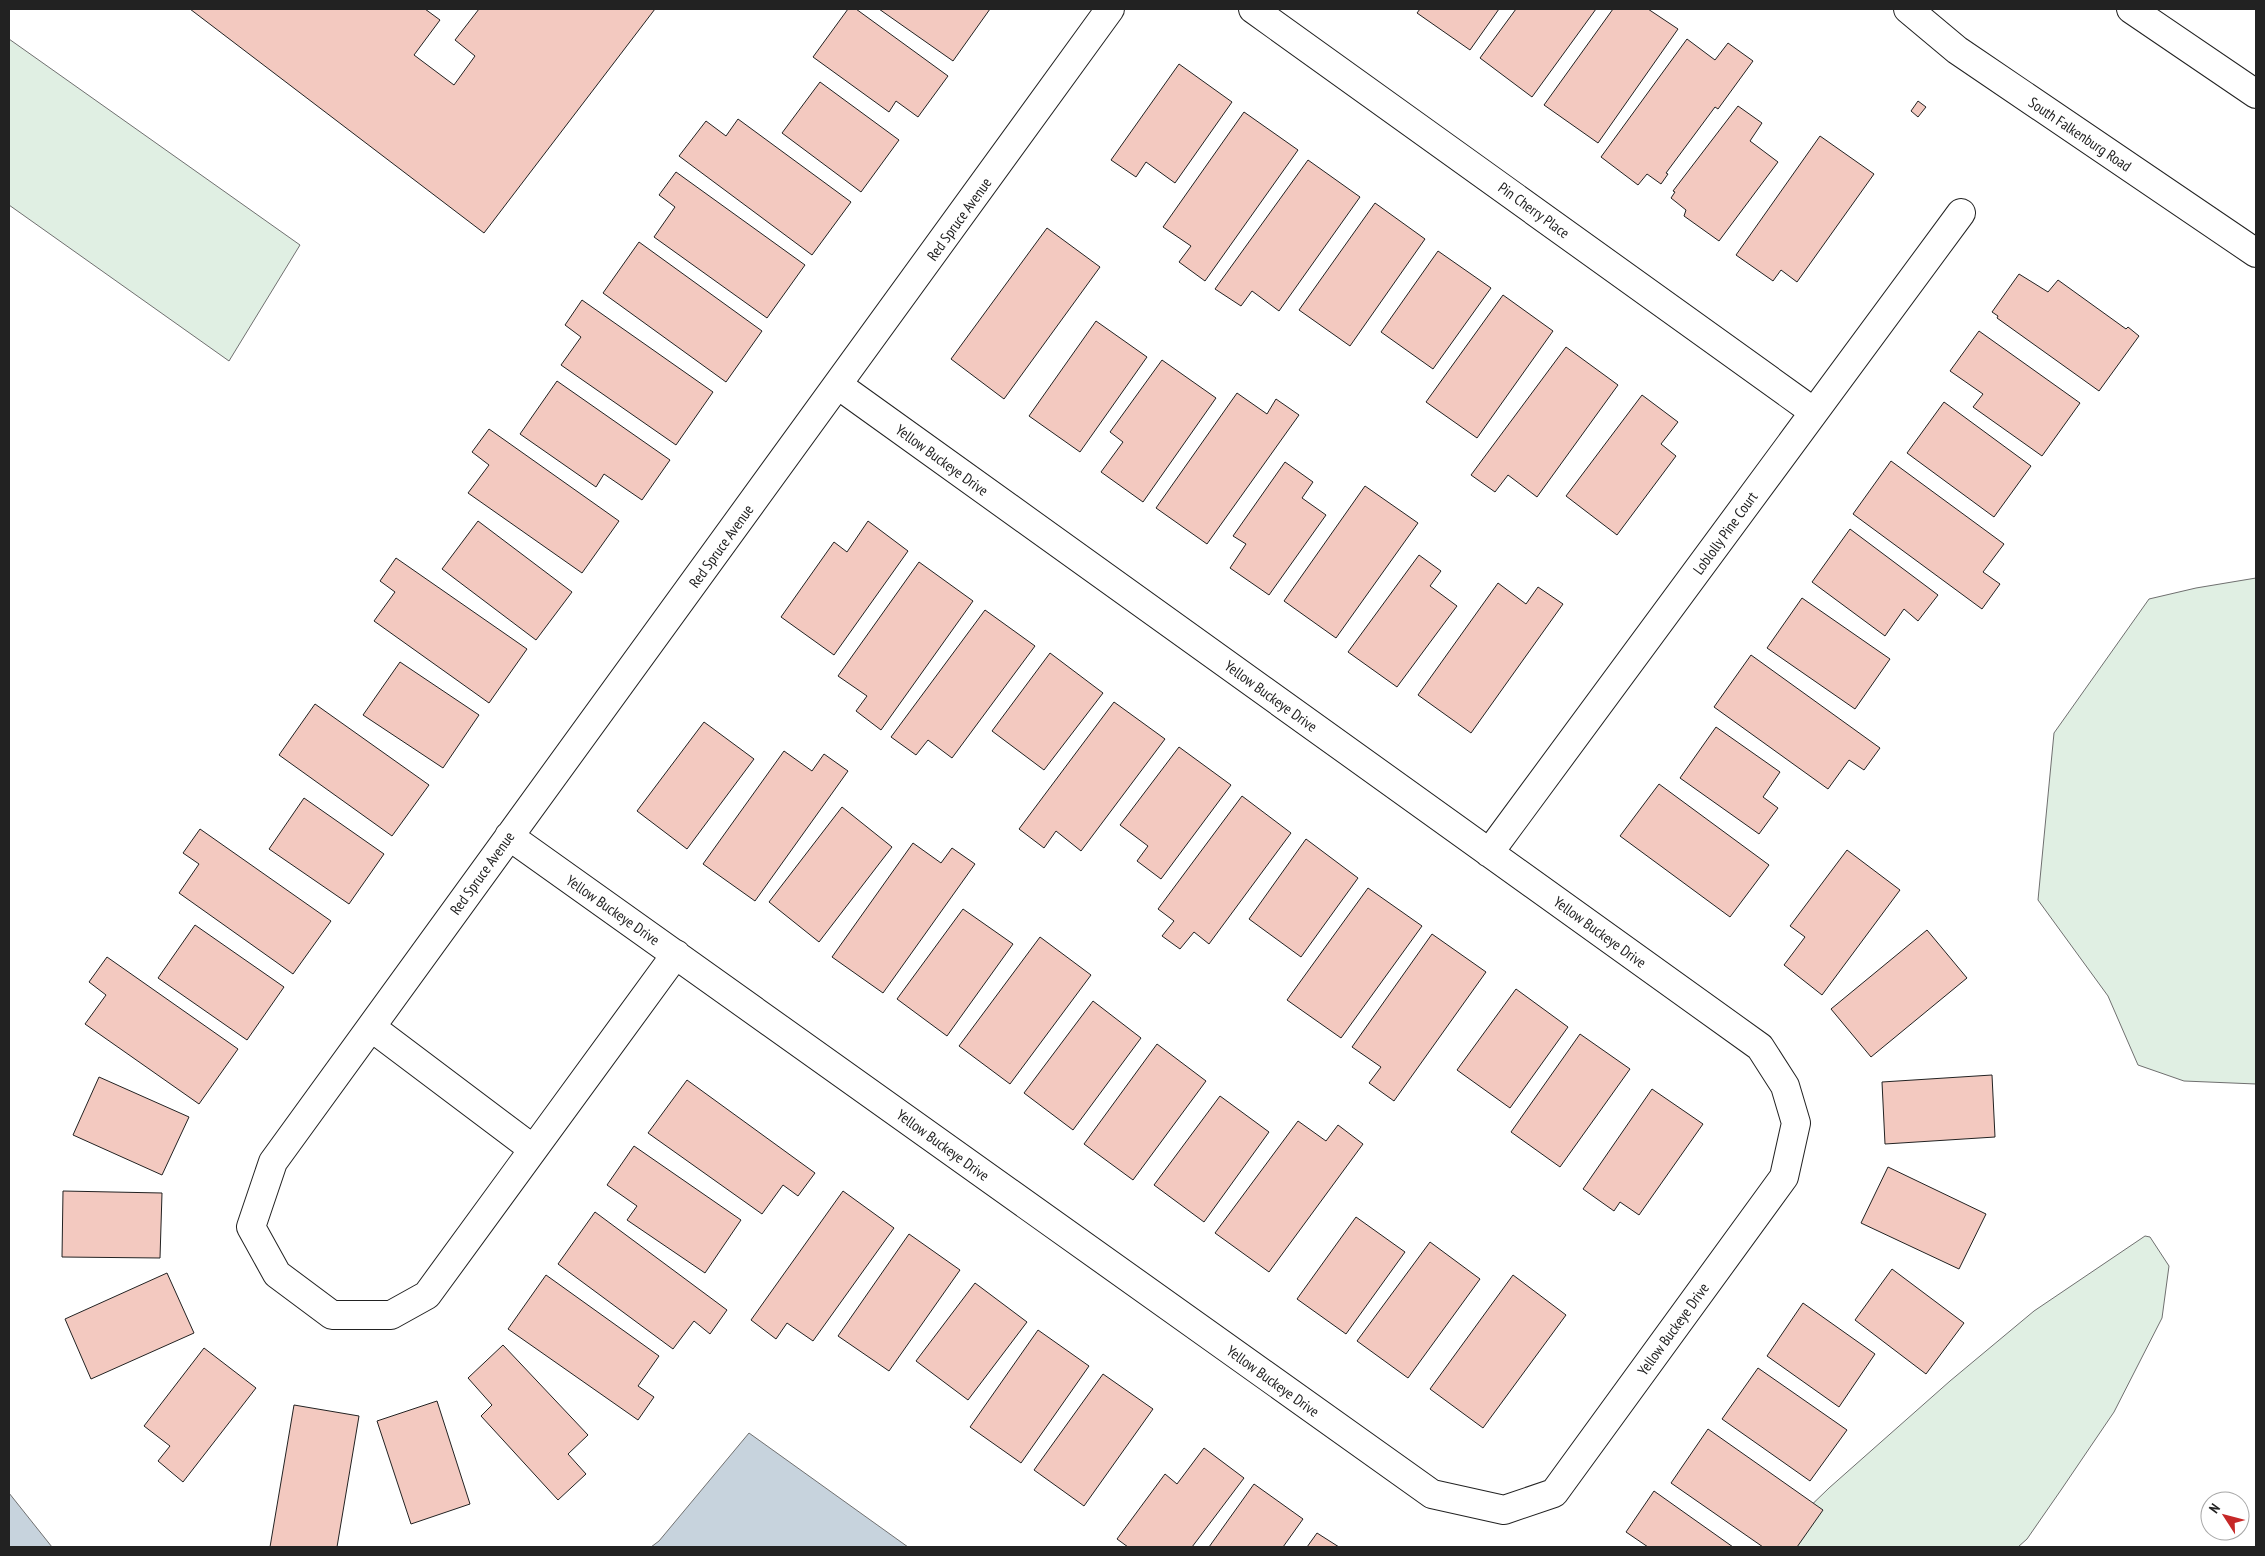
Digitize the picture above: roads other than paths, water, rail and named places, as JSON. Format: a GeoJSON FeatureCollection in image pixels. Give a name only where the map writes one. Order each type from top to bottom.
{"type":"FeatureCollection","features":[{"type":"Feature","properties":{"kind":"street","name":"Red Spruce Avenue"},"geometry":{"type":"LineString","coordinates":[[676,954],[426,1295],[391,1315],[332,1315],[277,1274],[251,1227],[272,1162],[1110,9]]}},
{"type":"Feature","properties":{"kind":"street","name":"Pin Cherry Place"},"geometry":{"type":"LineString","coordinates":[[1253,9],[1814,412]]}},
{"type":"Feature","properties":{"kind":"street","name":"South Falkenburg Road"},"geometry":{"type":"LineString","coordinates":[[1908,9],[1957,50],[2256,253]]}},
{"type":"Feature","properties":{"kind":"street"},"geometry":{"type":"LineString","coordinates":[[2131,9],[2256,94]]}},
{"type":"Feature","properties":{"kind":"street","name":"Loblolly Pine Court"},"geometry":{"type":"LineString","coordinates":[[1489,853],[1962,213]]}},
{"type":"Feature","properties":{"kind":"street","name":"Yellow Buckeye Drive"},"geometry":{"type":"LineString","coordinates":[[509,836],[1432,1494],[1504,1510],[1554,1493],[1784,1177],[1796,1123],[1785,1086],[1760,1047],[838,385]]}},
{"type":"Feature","properties":{"kind":"street"},"geometry":{"type":"LineString","coordinates":[[371,1027],[533,1149]]}}]}
